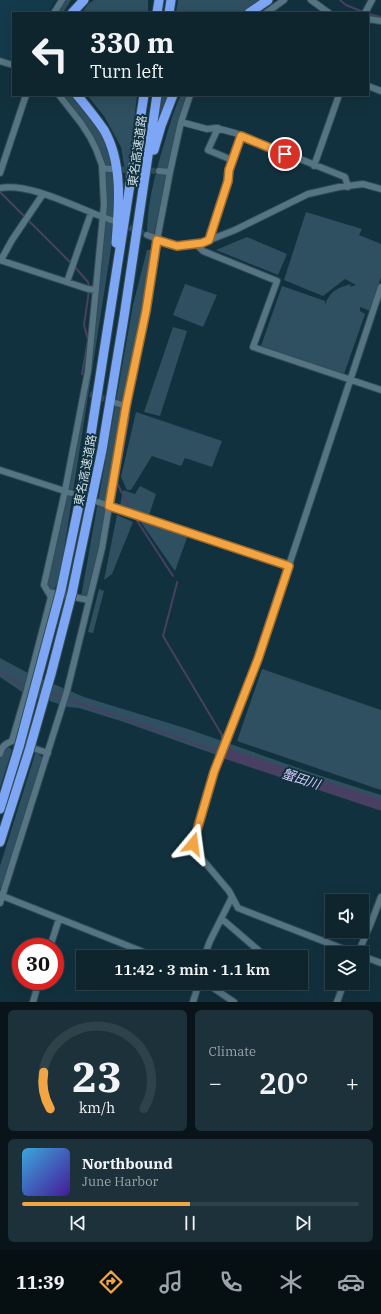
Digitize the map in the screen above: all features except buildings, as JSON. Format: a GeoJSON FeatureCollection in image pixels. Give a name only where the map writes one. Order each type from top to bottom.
{"type":"FeatureCollection","features":[{"type":"Feature","properties":{"kind":"highway"},"geometry":{"type":"LineString","coordinates":[[67,12],[75,0]]}},
{"type":"Feature","properties":{"kind":"highway"},"geometry":{"type":"LineString","coordinates":[[73,12],[84,0]]}},
{"type":"Feature","properties":{"kind":"highway"},"geometry":{"type":"LineString","coordinates":[[157,12],[159,0]]}},
{"type":"Feature","properties":{"kind":"highway"},"geometry":{"type":"LineString","coordinates":[[169,12],[171,0]]}},
{"type":"Feature","properties":{"kind":"highway"},"geometry":{"type":"LineString","coordinates":[[250,12],[268,0]]}},
{"type":"Feature","properties":{"kind":"highway"},"geometry":{"type":"LineString","coordinates":[[78,96],[104,130],[112,150],[118,177],[118,212],[111,294],[103,361]]}},
{"type":"Feature","properties":{"kind":"highway","name":"東名高速道路"},"geometry":{"type":"LineString","coordinates":[[0,809],[16,744],[61,590],[78,509],[103,361],[144,96]]}},
{"type":"Feature","properties":{"kind":"highway","name":"東名高速道路"},"geometry":{"type":"LineString","coordinates":[[0,842],[30,751],[72,593],[102,450],[124,317],[157,96]]}},
{"type":"Feature","properties":{"kind":"highway"},"geometry":{"type":"LineString","coordinates":[[144,186],[161,126],[173,96]]}},
{"type":"Feature","properties":{"kind":"street"},"geometry":{"type":"LineString","coordinates":[[55,12],[62,0]]}},
{"type":"Feature","properties":{"kind":"street"},"geometry":{"type":"LineString","coordinates":[[267,12],[284,0]]}},
{"type":"Feature","properties":{"kind":"street"},"geometry":{"type":"LineString","coordinates":[[311,0],[328,12]]}},
{"type":"Feature","properties":{"kind":"street"},"geometry":{"type":"LineString","coordinates":[[366,12],[372,0]]}},
{"type":"Feature","properties":{"kind":"street"},"geometry":{"type":"LineString","coordinates":[[369,19],[381,21]]}},
{"type":"Feature","properties":{"kind":"street"},"geometry":{"type":"LineString","coordinates":[[0,60],[12,65]]}},
{"type":"Feature","properties":{"kind":"street"},"geometry":{"type":"LineString","coordinates":[[369,86],[381,91]]}},
{"type":"Feature","properties":{"kind":"street"},"geometry":{"type":"LineString","coordinates":[[0,173],[26,96]]}},
{"type":"Feature","properties":{"kind":"street"},"geometry":{"type":"LineString","coordinates":[[16,744],[27,690],[51,597],[44,585],[68,492],[88,371],[104,205],[102,168],[96,149],[90,137],[60,96]]}},
{"type":"Feature","properties":{"kind":"street"},"geometry":{"type":"LineString","coordinates":[[0,903],[67,691],[102,548],[126,406],[146,311],[157,240],[170,172],[181,122],[190,96]]}},
{"type":"Feature","properties":{"kind":"street"},"geometry":{"type":"LineString","coordinates":[[314,166],[339,96]]}},
{"type":"Feature","properties":{"kind":"street"},"geometry":{"type":"LineString","coordinates":[[181,122],[207,129],[218,128],[241,136],[345,177],[348,187]]}},
{"type":"Feature","properties":{"kind":"street"},"geometry":{"type":"LineString","coordinates":[[218,128],[208,150],[232,160]]}},
{"type":"Feature","properties":{"kind":"street"},"geometry":{"type":"LineString","coordinates":[[209,240],[228,181],[232,160],[241,136]]}},
{"type":"Feature","properties":{"kind":"street"},"geometry":{"type":"LineString","coordinates":[[102,168],[112,169]]}},
{"type":"Feature","properties":{"kind":"street"},"geometry":{"type":"LineString","coordinates":[[159,171],[170,172]]}},
{"type":"Feature","properties":{"kind":"street"},"geometry":{"type":"LineString","coordinates":[[147,235],[157,240],[177,246],[196,244],[235,230],[308,194],[339,187],[363,184],[381,189]]}},
{"type":"Feature","properties":{"kind":"street"},"geometry":{"type":"LineString","coordinates":[[0,188],[22,188],[43,194],[114,221]]}},
{"type":"Feature","properties":{"kind":"street"},"geometry":{"type":"LineString","coordinates":[[43,194],[0,260],[88,289],[96,290]]}},
{"type":"Feature","properties":{"kind":"street"},"geometry":{"type":"LineString","coordinates":[[67,282],[91,213]]}},
{"type":"Feature","properties":{"kind":"street"},"geometry":{"type":"LineString","coordinates":[[196,244],[203,251],[277,282],[255,347],[381,390]]}},
{"type":"Feature","properties":{"kind":"street"},"geometry":{"type":"LineString","coordinates":[[336,946],[238,908],[229,891],[197,853],[193,844],[214,772],[258,659],[381,287]]}},
{"type":"Feature","properties":{"kind":"street"},"geometry":{"type":"LineString","coordinates":[[84,393],[90,394]]}},
{"type":"Feature","properties":{"kind":"street"},"geometry":{"type":"LineString","coordinates":[[116,403],[126,406]]}},
{"type":"Feature","properties":{"kind":"street"},"geometry":{"type":"LineString","coordinates":[[0,470],[68,492]]}},
{"type":"Feature","properties":{"kind":"street"},"geometry":{"type":"LineString","coordinates":[[98,502],[289,566]]}},
{"type":"Feature","properties":{"kind":"street"},"geometry":{"type":"LineString","coordinates":[[48,592],[89,600]]}},
{"type":"Feature","properties":{"kind":"street"},"geometry":{"type":"LineString","coordinates":[[0,754],[2,747],[6,744],[16,744],[48,752]]}},
{"type":"Feature","properties":{"kind":"street"},"geometry":{"type":"LineString","coordinates":[[1,896],[138,950]]}},
{"type":"Feature","properties":{"kind":"street"},"geometry":{"type":"LineString","coordinates":[[207,950],[232,897]]}},
{"type":"Feature","properties":{"kind":"street"},"geometry":{"type":"LineString","coordinates":[[361,946],[381,897]]}},
{"type":"Feature","properties":{"kind":"street"},"geometry":{"type":"LineString","coordinates":[[53,938],[60,919]]}},
{"type":"Feature","properties":{"kind":"street"},"geometry":{"type":"LineString","coordinates":[[222,919],[258,950]]}},
{"type":"Feature","properties":{"kind":"street"},"geometry":{"type":"LineString","coordinates":[[369,959],[381,963]]}},
{"type":"Feature","properties":{"kind":"street"},"geometry":{"type":"LineString","coordinates":[[33,1002],[37,990]]}},
{"type":"Feature","properties":{"kind":"street"},"geometry":{"type":"LineString","coordinates":[[192,1002],[196,990]]}},
{"type":"Feature","properties":{"kind":"street"},"geometry":{"type":"LineString","coordinates":[[216,990],[234,1002]]}},
{"type":"Feature","properties":{"kind":"street"},"geometry":{"type":"LineString","coordinates":[[337,1002],[341,990]]}},
{"type":"Feature","properties":{"kind":"shaded area"},"geometry":{"type":"Polygon","coordinates":[[[0,0],[55,0],[49,12],[12,12],[12,61],[0,57],[0,0]]]}},
{"type":"Feature","properties":{"kind":"shaded area"},"geometry":{"type":"Polygon","coordinates":[[[63,0],[71,0],[64,12],[57,12],[63,0]]]}},
{"type":"Feature","properties":{"kind":"shaded area"},"geometry":{"type":"Polygon","coordinates":[[[94,0],[148,0],[148,12],[83,12],[88,4],[94,0]]]}},
{"type":"Feature","properties":{"kind":"shaded area"},"geometry":{"type":"Polygon","coordinates":[[[178,0],[260,0],[242,12],[176,12],[178,0]]]}},
{"type":"Feature","properties":{"kind":"shaded area"},"geometry":{"type":"Polygon","coordinates":[[[58,96],[79,96],[106,135],[115,162],[118,221],[102,217],[107,195],[105,165],[87,132],[58,96]]]}},
{"type":"Feature","properties":{"kind":"shaded area"},"geometry":{"type":"Polygon","coordinates":[[[88,96],[137,96],[127,183],[121,147],[104,116],[88,96]]]}},
{"type":"Feature","properties":{"kind":"shaded area"},"geometry":{"type":"Polygon","coordinates":[[[162,96],[169,96],[159,116],[162,96]]]}},
{"type":"Feature","properties":{"kind":"shaded area"},"geometry":{"type":"Polygon","coordinates":[[[181,96],[188,96],[181,111],[154,234],[147,235],[150,200],[161,155],[181,96]]]}},
{"type":"Feature","properties":{"kind":"shaded area"},"geometry":{"type":"Polygon","coordinates":[[[306,212],[362,229],[359,235],[381,244],[381,277],[370,311],[360,307],[360,311],[365,314],[344,374],[261,346],[282,286],[325,301],[325,305],[329,296],[335,291],[351,284],[350,287],[356,285],[345,279],[323,296],[284,280],[306,212]]]}},
{"type":"Feature","properties":{"kind":"shaded area"},"geometry":{"type":"Polygon","coordinates":[[[104,221],[115,223],[59,582],[54,589],[50,589],[44,585],[82,402],[102,268],[104,221]]]}},
{"type":"Feature","properties":{"kind":"shaded area"},"geometry":{"type":"Polygon","coordinates":[[[247,237],[287,254],[278,275],[216,250],[247,237]]]}},
{"type":"Feature","properties":{"kind":"shaded area"},"geometry":{"type":"Polygon","coordinates":[[[147,250],[153,250],[145,303],[89,600],[81,597],[133,305],[147,250]]]}},
{"type":"Feature","properties":{"kind":"shaded area"},"geometry":{"type":"Polygon","coordinates":[[[185,284],[217,295],[203,327],[173,315],[185,284]]]}},
{"type":"Feature","properties":{"kind":"shaded area"},"geometry":{"type":"Polygon","coordinates":[[[173,327],[187,331],[160,416],[144,412],[173,327]]]}},
{"type":"Feature","properties":{"kind":"shaded area"},"geometry":{"type":"Polygon","coordinates":[[[136,412],[222,441],[212,467],[185,458],[181,466],[152,456],[131,490],[127,490],[121,477],[136,412]]]}},
{"type":"Feature","properties":{"kind":"shaded area"},"geometry":{"type":"Polygon","coordinates":[[[140,486],[156,494],[149,515],[120,506],[123,490],[135,494],[140,486]]]}},
{"type":"Feature","properties":{"kind":"shaded area"},"geometry":{"type":"Polygon","coordinates":[[[117,515],[133,522],[112,574],[104,580],[117,515]]]}},
{"type":"Feature","properties":{"kind":"shaded area"},"geometry":{"type":"Polygon","coordinates":[[[140,521],[188,535],[175,571],[140,521]]]}},
{"type":"Feature","properties":{"kind":"shaded area"},"geometry":{"type":"Polygon","coordinates":[[[99,589],[104,591],[93,633],[88,632],[99,589]]]}},
{"type":"Feature","properties":{"kind":"shaded area"},"geometry":{"type":"Polygon","coordinates":[[[0,658],[28,673],[84,697],[188,729],[315,774],[381,795],[381,809],[228,759],[124,722],[79,708],[68,707],[22,692],[0,677],[0,658]]]}},
{"type":"Feature","properties":{"kind":"shaded area"},"geometry":{"type":"Polygon","coordinates":[[[262,669],[381,710],[381,790],[237,741],[262,669]]]}},
{"type":"Feature","properties":{"kind":"shaded area"},"geometry":{"type":"Polygon","coordinates":[[[7,747],[12,750],[0,788],[0,759],[3,749],[7,747]]]}},
{"type":"Feature","properties":{"kind":"shaded area"},"geometry":{"type":"Polygon","coordinates":[[[36,751],[43,758],[2,888],[0,888],[0,866],[36,751]]]}},
{"type":"Feature","properties":{"kind":"waterway"},"geometry":{"type":"LineString","coordinates":[[340,0],[346,5],[363,12]]}},
{"type":"Feature","properties":{"kind":"waterway"},"geometry":{"type":"LineString","coordinates":[[369,14],[381,17]]}},
{"type":"Feature","properties":{"kind":"waterway"},"geometry":{"type":"LineString","coordinates":[[0,192],[71,263]]}},
{"type":"Feature","properties":{"kind":"waterway"},"geometry":{"type":"LineString","coordinates":[[74,266],[88,282],[89,287]]}},
{"type":"Feature","properties":{"kind":"waterway"},"geometry":{"type":"LineString","coordinates":[[82,374],[88,340],[84,325],[89,291]]}},
{"type":"Feature","properties":{"kind":"waterway"},"geometry":{"type":"LineString","coordinates":[[129,416],[117,483],[131,511]]}},
{"type":"Feature","properties":{"kind":"waterway"},"geometry":{"type":"LineString","coordinates":[[134,516],[173,576]]}},
{"type":"Feature","properties":{"kind":"waterway"},"geometry":{"type":"LineString","coordinates":[[177,582],[163,636],[222,735],[222,746]]}},
{"type":"Feature","properties":{"kind":"waterway"},"geometry":{"type":"LineString","coordinates":[[0,672],[27,686]]}},
{"type":"Feature","properties":{"kind":"waterway"},"geometry":{"type":"LineString","coordinates":[[49,693],[220,752]]}},
{"type":"Feature","properties":{"kind":"waterway","name":"蟹田川"},"geometry":{"type":"LineString","coordinates":[[222,752],[381,805]]}},
{"type":"Feature","properties":{"kind":"tunnel"},"geometry":{"type":"LineString","coordinates":[[113,169],[159,171]]}},
{"type":"Feature","properties":{"kind":"tunnel"},"geometry":{"type":"LineString","coordinates":[[121,224],[147,235]]}},
{"type":"Feature","properties":{"kind":"tunnel"},"geometry":{"type":"LineString","coordinates":[[90,394],[114,402]]}},
{"type":"Feature","properties":{"kind":"tunnel"},"geometry":{"type":"LineString","coordinates":[[71,493],[95,501]]}},
{"type":"Feature","properties":{"kind":"route"},"geometry":{"type":"LineString","coordinates":[[193,844],[214,772],[258,659],[274,607],[289,566],[109,506],[126,406],[146,311],[157,240],[177,246],[202,243],[209,240],[228,181],[229,170],[241,136],[285,154]]}}]}
